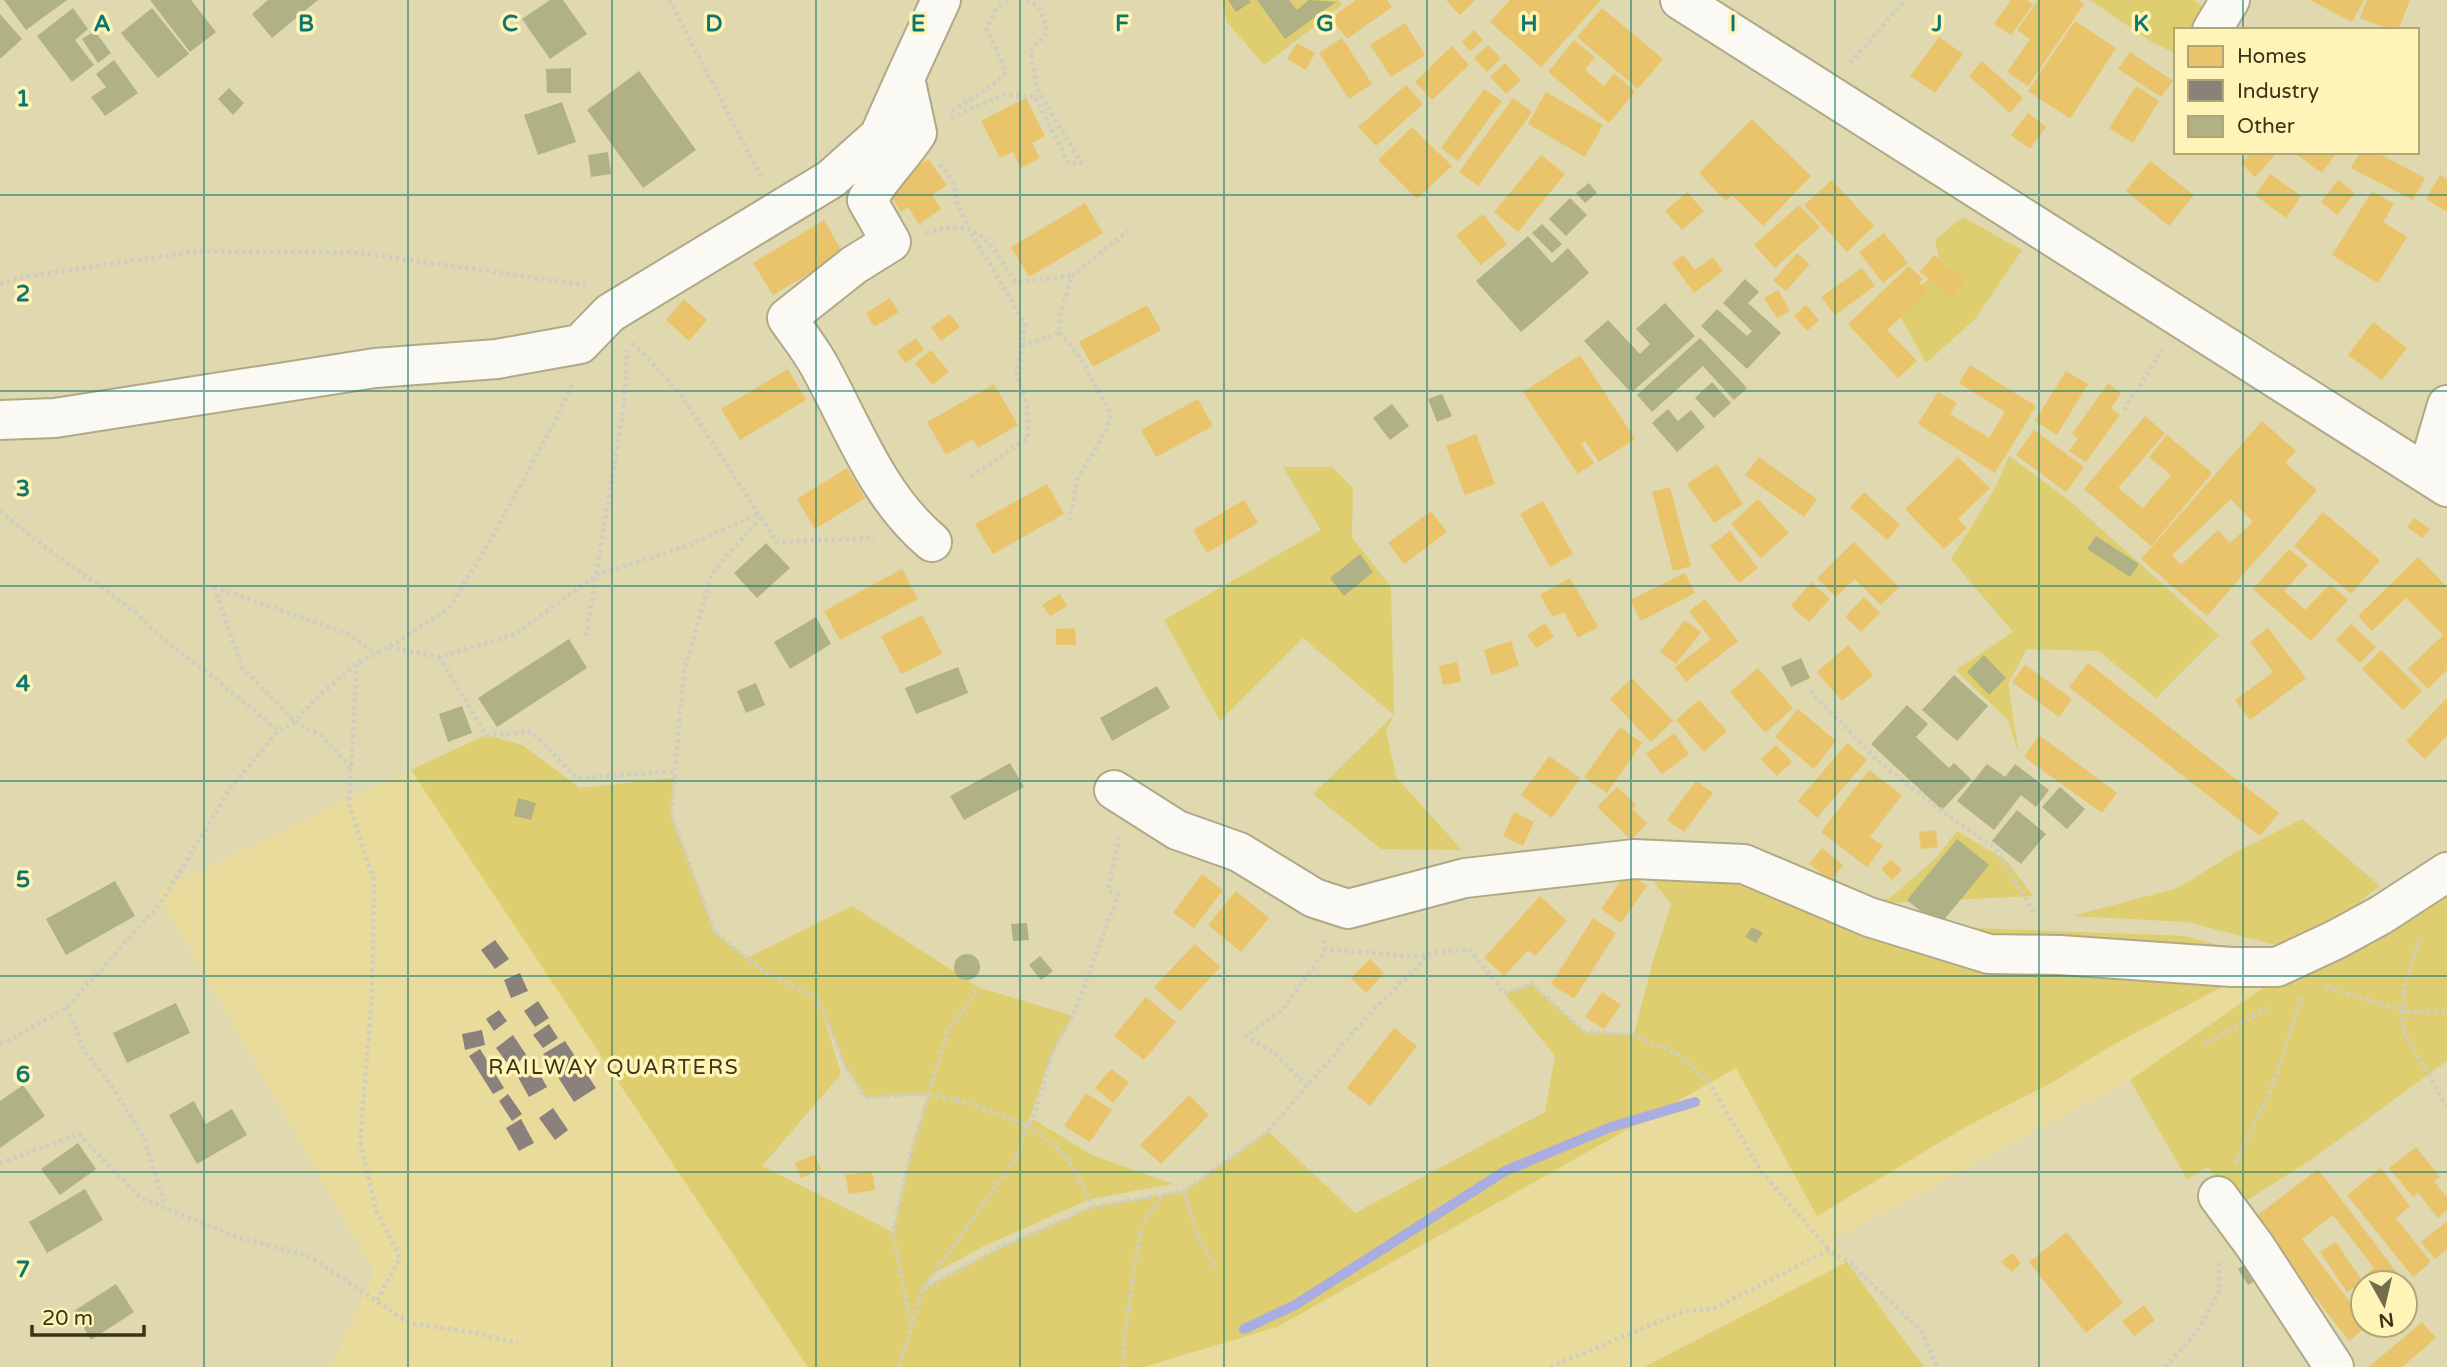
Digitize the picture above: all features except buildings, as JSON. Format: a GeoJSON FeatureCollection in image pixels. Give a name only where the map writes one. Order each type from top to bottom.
{"type":"FeatureCollection","features":[{"type":"Feature","properties":{"kind":"street"},"geometry":{"type":"LineString","coordinates":[[0,420],[55,418],[375,368],[497,359],[580,344],[610,313],[831,179],[879,136],[941,0]]}},
{"type":"Feature","properties":{"kind":"street"},"geometry":{"type":"LineString","coordinates":[[1680,0],[2437,480],[2447,405]]}},
{"type":"Feature","properties":{"kind":"street"},"geometry":{"type":"LineString","coordinates":[[2213,28],[2230,0]]}},
{"type":"Feature","properties":{"kind":"street"},"geometry":{"type":"LineString","coordinates":[[905,78],[917,133],[902,156],[876,184],[867,200],[891,242],[854,265],[787,318],[819,365],[862,450],[912,525],[932,542]]}},
{"type":"Feature","properties":{"kind":"street"},"geometry":{"type":"LineString","coordinates":[[1114,790],[1177,830],[1239,852],[1314,898],[1348,909],[1465,878],[1633,859],[1744,864],[1870,917],[1989,954],[2277,967],[2370,921],[2447,872]]}},
{"type":"Feature","properties":{"kind":"street"},"geometry":{"type":"LineString","coordinates":[[2218,1196],[2255,1246],[2334,1367]]}},
{"type":"Feature","properties":{"kind":"path"},"geometry":{"type":"LineString","coordinates":[[669,0],[780,211]]}},
{"type":"Feature","properties":{"kind":"path"},"geometry":{"type":"LineString","coordinates":[[991,0],[996,8]]}},
{"type":"Feature","properties":{"kind":"path"},"geometry":{"type":"LineString","coordinates":[[917,133],[993,85],[1006,72],[987,29],[996,8],[1013,0]]}},
{"type":"Feature","properties":{"kind":"path"},"geometry":{"type":"LineString","coordinates":[[917,133],[1003,95],[1035,96],[1068,163],[1081,163],[1038,90],[1030,52],[1048,31],[1039,7],[1028,0]]}},
{"type":"Feature","properties":{"kind":"path"},"geometry":{"type":"LineString","coordinates":[[1825,92],[1905,0]]}},
{"type":"Feature","properties":{"kind":"path"},"geometry":{"type":"LineString","coordinates":[[917,133],[954,184],[957,203],[968,227],[1025,324],[1017,374],[1027,405],[1028,438],[967,479]]}},
{"type":"Feature","properties":{"kind":"path"},"geometry":{"type":"LineString","coordinates":[[925,234],[936,230],[968,227],[992,244],[1015,282],[1072,276],[1128,231]]}},
{"type":"Feature","properties":{"kind":"path"},"geometry":{"type":"LineString","coordinates":[[0,284],[23,276],[198,251],[361,253],[584,285],[610,313]]}},
{"type":"Feature","properties":{"kind":"path"},"geometry":{"type":"LineString","coordinates":[[1070,519],[1077,480],[1106,431],[1111,415],[1078,354],[1059,333],[1061,312],[1072,276]]}},
{"type":"Feature","properties":{"kind":"path"},"geometry":{"type":"LineString","coordinates":[[2124,410],[2182,319]]}},
{"type":"Feature","properties":{"kind":"path"},"geometry":{"type":"LineString","coordinates":[[1022,346],[1059,333]]}},
{"type":"Feature","properties":{"kind":"path"},"geometry":{"type":"LineString","coordinates":[[586,636],[624,405],[628,336],[679,392],[777,542],[865,537],[932,542]]}},
{"type":"Feature","properties":{"kind":"path"},"geometry":{"type":"LineString","coordinates":[[0,1043],[12,1039],[67,1007],[160,904],[232,786],[278,731],[295,722],[313,701],[357,663],[389,647],[449,608],[485,551],[551,429],[583,359],[580,344]]}},
{"type":"Feature","properties":{"kind":"path"},"geometry":{"type":"LineString","coordinates":[[0,511],[138,614],[168,644],[206,671],[278,731]]}},
{"type":"Feature","properties":{"kind":"path"},"geometry":{"type":"LineString","coordinates":[[389,647],[439,657],[516,634],[596,575],[684,547],[760,516]]}},
{"type":"Feature","properties":{"kind":"path"},"geometry":{"type":"LineString","coordinates":[[760,516],[712,573],[684,670],[671,814],[715,932],[762,970],[818,999],[846,1068],[865,1097],[929,1094],[968,1102],[1027,1125],[1065,1155],[1092,1207]]}},
{"type":"Feature","properties":{"kind":"path"},"geometry":{"type":"LineString","coordinates":[[352,769],[322,736],[295,722],[242,667],[214,587],[346,634],[376,653]]}},
{"type":"Feature","properties":{"kind":"path"},"geometry":{"type":"LineString","coordinates":[[439,657],[486,735],[532,732],[577,778],[675,771]]}},
{"type":"Feature","properties":{"kind":"path"},"geometry":{"type":"LineString","coordinates":[[357,663],[349,804],[374,881],[372,996],[360,1141],[376,1210],[400,1258],[377,1301]]}},
{"type":"Feature","properties":{"kind":"path"},"geometry":{"type":"LineString","coordinates":[[1810,691],[1880,763],[1996,849],[2060,956]]}},
{"type":"Feature","properties":{"kind":"path"},"geometry":{"type":"LineString","coordinates":[[899,1367],[923,1289],[1016,1158],[1027,1125],[1033,1119],[1051,1056],[1073,1016],[1118,895],[1108,890],[1120,843],[1114,790]]}},
{"type":"Feature","properties":{"kind":"path"},"geometry":{"type":"LineString","coordinates":[[2423,925],[2403,994],[2403,1031],[2447,1106]]}},
{"type":"Feature","properties":{"kind":"path"},"geometry":{"type":"LineString","coordinates":[[1322,939],[1326,949]]}},
{"type":"Feature","properties":{"kind":"path"},"geometry":{"type":"LineString","coordinates":[[1326,949],[1418,957],[1469,949],[1504,993],[1532,984],[1585,1032],[1634,1035],[1679,1055],[1709,1082],[1761,1171],[1829,1250],[1850,1263],[1922,1332],[1937,1367]]}},
{"type":"Feature","properties":{"kind":"path"},"geometry":{"type":"LineString","coordinates":[[1307,1086],[1273,1052],[1246,1036],[1282,1011],[1326,949]]}},
{"type":"Feature","properties":{"kind":"path"},"geometry":{"type":"LineString","coordinates":[[923,1289],[1000,1247],[1092,1207],[1184,1191],[1268,1131],[1372,1011],[1433,953]]}},
{"type":"Feature","properties":{"kind":"path"},"geometry":{"type":"LineString","coordinates":[[2320,985],[2401,1011],[2447,1012]]}},
{"type":"Feature","properties":{"kind":"path"},"geometry":{"type":"LineString","coordinates":[[911,1327],[893,1233],[911,1151],[948,1031],[979,987]]}},
{"type":"Feature","properties":{"kind":"path"},"geometry":{"type":"LineString","coordinates":[[2218,1196],[2271,1090],[2305,988],[2293,993]]}},
{"type":"Feature","properties":{"kind":"path"},"geometry":{"type":"LineString","coordinates":[[2204,1045],[2282,999]]}},
{"type":"Feature","properties":{"kind":"path"},"geometry":{"type":"LineString","coordinates":[[67,1007],[85,1052],[107,1079],[144,1138],[166,1208]]}},
{"type":"Feature","properties":{"kind":"path"},"geometry":{"type":"LineString","coordinates":[[0,1163],[79,1134],[140,1198],[234,1236],[309,1256],[409,1323],[476,1333],[517,1343]]}},
{"type":"Feature","properties":{"kind":"path"},"geometry":{"type":"LineString","coordinates":[[1184,1191],[1198,1237],[1217,1269]]}},
{"type":"Feature","properties":{"kind":"path"},"geometry":{"type":"LineString","coordinates":[[1123,1367],[1125,1331],[1140,1227],[1163,1195]]}},
{"type":"Feature","properties":{"kind":"path"},"geometry":{"type":"LineString","coordinates":[[2165,1367],[2197,1332],[2218,1293],[2219,1251],[2255,1246]]}},
{"type":"Feature","properties":{"kind":"path"},"geometry":{"type":"LineString","coordinates":[[1550,1367],[1685,1311],[1713,1310],[1829,1250]]}},
{"type":"Feature","properties":{"kind":"shaded area"},"geometry":{"type":"Polygon","coordinates":[[[1222,0],[1339,0],[1342,5],[1264,65],[1227,22],[1222,0]]]}},
{"type":"Feature","properties":{"kind":"shaded area"},"geometry":{"type":"Polygon","coordinates":[[[2090,0],[2194,0],[2207,10],[2198,28],[2174,28],[2174,53],[2152,42],[2090,0]]]}},
{"type":"Feature","properties":{"kind":"shaded area"},"geometry":{"type":"Polygon","coordinates":[[[1963,217],[2022,250],[1975,319],[1926,363],[1898,312],[1905,294],[1942,272],[1935,240],[1963,217]]]}},
{"type":"Feature","properties":{"kind":"shaded area"},"geometry":{"type":"Polygon","coordinates":[[[2009,456],[2070,501],[2219,635],[2156,698],[2099,651],[2027,649],[2008,684],[2019,755],[2008,720],[1956,670],[2013,632],[1951,559],[1994,490],[2009,456]]]}},
{"type":"Feature","properties":{"kind":"shaded area"},"geometry":{"type":"Polygon","coordinates":[[[1283,467],[1332,467],[1353,488],[1352,537],[1391,587],[1394,715],[1303,638],[1220,721],[1164,620],[1321,530],[1283,467]]]}},
{"type":"Feature","properties":{"kind":"shaded area"},"geometry":{"type":"Polygon","coordinates":[[[1394,715],[1386,730],[1396,777],[1462,850],[1381,849],[1313,794],[1394,715]]]}},
{"type":"Feature","properties":{"kind":"shaded area"},"geometry":{"type":"Polygon","coordinates":[[[486,735],[522,745],[580,788],[674,778],[671,814],[715,932],[747,958],[852,906],[978,987],[1073,1016],[1051,1056],[1028,1123],[1033,1119],[1092,1155],[1173,1184],[1090,1199],[984,1246],[934,1273],[924,1288],[1001,1247],[1092,1207],[1184,1191],[1268,1131],[1355,1213],[1545,1112],[1555,1056],[1504,993],[1532,984],[1585,1032],[1634,1034],[1671,904],[1642,867],[1746,877],[1865,924],[2185,936],[2272,960],[2109,1047],[2053,1082],[1967,1126],[1817,1216],[1736,1068],[1277,1327],[1143,1367],[808,1367],[411,770],[486,735]],[[822,1010],[841,1074],[762,1166],[893,1232],[911,1151],[928,1095],[865,1097],[846,1068],[822,1010]]]}},
{"type":"Feature","properties":{"kind":"shaded area"},"geometry":{"type":"Polygon","coordinates":[[[411,770],[808,1367],[331,1367],[374,1272],[157,891],[411,770]]]}},
{"type":"Feature","properties":{"kind":"shaded area"},"geometry":{"type":"Polygon","coordinates":[[[2302,819],[2380,886],[2358,903],[2280,946],[2187,922],[2072,916],[2178,888],[2236,852],[2302,819]]]}},
{"type":"Feature","properties":{"kind":"shaded area"},"geometry":{"type":"Polygon","coordinates":[[[1957,831],[2007,861],[2033,896],[1863,904],[1890,898],[1936,858],[1957,831]]]}},
{"type":"Feature","properties":{"kind":"shaded area"},"geometry":{"type":"Polygon","coordinates":[[[2447,861],[2447,1061],[2315,1157],[2238,1206],[2208,1167],[2187,1179],[2130,1080],[2447,861]]]}},
{"type":"Feature","properties":{"kind":"shaded area"},"geometry":{"type":"Polygon","coordinates":[[[2321,933],[2291,968],[2130,1080],[1833,1240],[1847,1262],[1644,1367],[1145,1367],[1277,1327],[1736,1068],[1817,1216],[1967,1126],[2053,1082],[2109,1047],[2321,933]]]}},
{"type":"Feature","properties":{"kind":"shaded area"},"geometry":{"type":"Polygon","coordinates":[[[1847,1262],[1924,1367],[1644,1367],[1847,1262]]]}},
{"type":"Feature","properties":{"kind":"waterway"},"geometry":{"type":"LineString","coordinates":[[1244,1329],[1295,1305],[1505,1171],[1611,1127],[1695,1102]]}},
{"type":"Feature","properties":{"kind":"district","name":"RAILWAY QUARTERS"},"geometry":{"type":"Point","coordinates":[614,1067]}}]}
